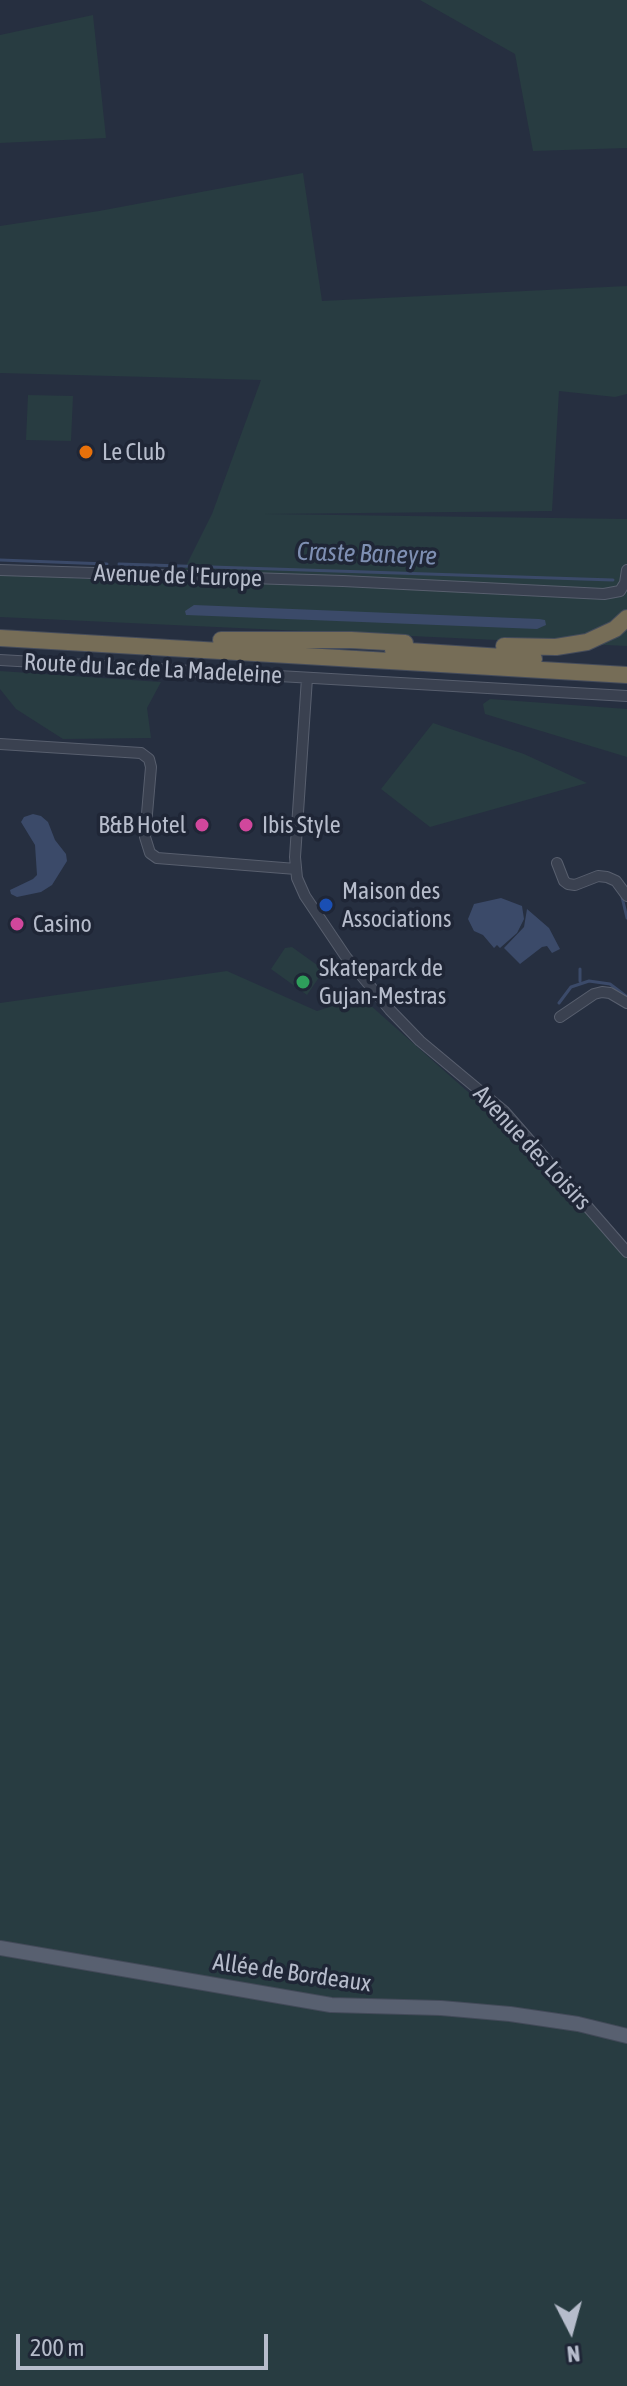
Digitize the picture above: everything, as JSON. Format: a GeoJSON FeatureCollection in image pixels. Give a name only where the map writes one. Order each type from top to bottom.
{"type":"FeatureCollection","features":[{"type":"Feature","properties":{"kind":"highway"},"geometry":{"type":"LineString","coordinates":[[221,640],[351,640],[556,647],[602,636],[627,618]]}},
{"type":"Feature","properties":{"kind":"highway"},"geometry":{"type":"LineString","coordinates":[[0,627],[627,664]]}},
{"type":"Feature","properties":{"kind":"highway"},"geometry":{"type":"LineString","coordinates":[[0,638],[627,675]]}},
{"type":"Feature","properties":{"kind":"highway"},"geometry":{"type":"LineString","coordinates":[[437,664],[532,677],[627,685]]}},
{"type":"Feature","properties":{"kind":"main road","name":"Allée de Bordeaux"},"geometry":{"type":"LineString","coordinates":[[0,1948],[331,2005],[441,2008],[510,2014],[578,2024],[627,2036]]}},
{"type":"Feature","properties":{"kind":"street","name":"Avenue de l'Europe"},"geometry":{"type":"LineString","coordinates":[[0,570],[609,594],[623,587],[627,570]]}},
{"type":"Feature","properties":{"kind":"street","name":"Route du Lac de La Madeleine"},"geometry":{"type":"LineString","coordinates":[[0,660],[627,696]]}},
{"type":"Feature","properties":{"kind":"street"},"geometry":{"type":"LineString","coordinates":[[0,744],[141,753],[149,759],[151,767],[145,837],[150,853],[169,860],[296,869],[307,678]]}},
{"type":"Feature","properties":{"kind":"street"},"geometry":{"type":"LineString","coordinates":[[557,863],[568,884],[575,885],[598,876],[607,877],[616,881],[627,896]]}},
{"type":"Feature","properties":{"kind":"street","name":"Avenue des Loisirs"},"geometry":{"type":"LineString","coordinates":[[296,869],[298,882],[310,905],[377,995],[420,1041],[504,1111],[627,1252]]}},
{"type":"Feature","properties":{"kind":"street"},"geometry":{"type":"LineString","coordinates":[[560,1017],[602,992],[627,1003]]}},
{"type":"Feature","properties":{"kind":"green space"},"geometry":{"type":"Polygon","coordinates":[[[420,0],[627,0],[627,148],[533,151],[515,54],[420,0]]]}},
{"type":"Feature","properties":{"kind":"green space"},"geometry":{"type":"Polygon","coordinates":[[[93,15],[106,138],[0,143],[0,35],[93,15]]]}},
{"type":"Feature","properties":{"kind":"green space"},"geometry":{"type":"Polygon","coordinates":[[[303,173],[322,301],[627,286],[627,394],[615,397],[559,391],[552,511],[265,514],[627,519],[627,646],[0,617],[0,574],[177,584],[212,514],[261,380],[0,373],[0,226],[303,173]]]}},
{"type":"Feature","properties":{"kind":"green space"},"geometry":{"type":"Polygon","coordinates":[[[28,395],[73,396],[71,441],[26,440],[28,395]]]}},
{"type":"Feature","properties":{"kind":"green space"},"geometry":{"type":"Polygon","coordinates":[[[0,671],[161,682],[147,708],[151,738],[63,739],[16,709],[0,689],[0,671]]]}},
{"type":"Feature","properties":{"kind":"green space"},"geometry":{"type":"Polygon","coordinates":[[[490,699],[627,709],[627,757],[485,714],[483,704],[490,699]]]}},
{"type":"Feature","properties":{"kind":"green space"},"geometry":{"type":"Polygon","coordinates":[[[433,723],[524,754],[587,783],[430,827],[381,789],[433,723]]]}},
{"type":"Feature","properties":{"kind":"green space","name":"Skateparck de Gujan-Mestras"},"geometry":{"type":"Polygon","coordinates":[[[292,947],[324,970],[307,995],[271,969],[285,948],[292,947]]]}},
{"type":"Feature","properties":{"kind":"green space"},"geometry":{"type":"Polygon","coordinates":[[[227,971],[317,1011],[361,997],[493,1114],[627,1256],[627,2386],[0,2386],[0,1003],[227,971]]]}},
{"type":"Feature","properties":{"kind":"water"},"geometry":{"type":"Polygon","coordinates":[[[194,605],[539,619],[545,620],[546,625],[537,629],[186,615],[185,611],[194,605]]]}},
{"type":"Feature","properties":{"kind":"water"},"geometry":{"type":"Polygon","coordinates":[[[33,814],[48,822],[67,861],[52,885],[41,892],[17,897],[10,890],[37,875],[35,845],[21,822],[24,817],[33,814]]]}},
{"type":"Feature","properties":{"kind":"water"},"geometry":{"type":"Polygon","coordinates":[[[501,898],[522,906],[524,919],[517,933],[500,948],[497,945],[494,948],[483,935],[474,931],[468,919],[474,904],[501,898]]]}},
{"type":"Feature","properties":{"kind":"water"},"geometry":{"type":"Polygon","coordinates":[[[527,909],[549,928],[560,949],[552,953],[547,946],[542,947],[520,964],[504,948],[524,927],[527,909]]]}},
{"type":"Feature","properties":{"kind":"waterway","name":"Craste Baneyre"},"geometry":{"type":"LineString","coordinates":[[0,560],[107,564]]}},
{"type":"Feature","properties":{"kind":"waterway","name":"Craste Baneyre"},"geometry":{"type":"LineString","coordinates":[[119,564],[613,580]]}},
{"type":"Feature","properties":{"kind":"waterway"},"geometry":{"type":"LineString","coordinates":[[622,897],[627,918]]}},
{"type":"Feature","properties":{"kind":"waterway"},"geometry":{"type":"LineString","coordinates":[[580,969],[580,981]]}},
{"type":"Feature","properties":{"kind":"waterway"},"geometry":{"type":"LineString","coordinates":[[559,1003],[571,987],[589,981],[610,984],[627,997]]}},
{"type":"Feature","properties":{"kind":"place","name":"Le Club"},"geometry":{"type":"Point","coordinates":[86,452]}},
{"type":"Feature","properties":{"kind":"place","name":"B&B Hotel"},"geometry":{"type":"Point","coordinates":[202,825]}},
{"type":"Feature","properties":{"kind":"place","name":"Ibis Style"},"geometry":{"type":"Point","coordinates":[246,825]}},
{"type":"Feature","properties":{"kind":"place","name":"Maison des Associations"},"geometry":{"type":"Point","coordinates":[326,905]}},
{"type":"Feature","properties":{"kind":"place","name":"Casino"},"geometry":{"type":"Point","coordinates":[17,924]}},
{"type":"Feature","properties":{"kind":"place","name":"Skateparck de Gujan-Mestras"},"geometry":{"type":"Point","coordinates":[303,982]}}]}
